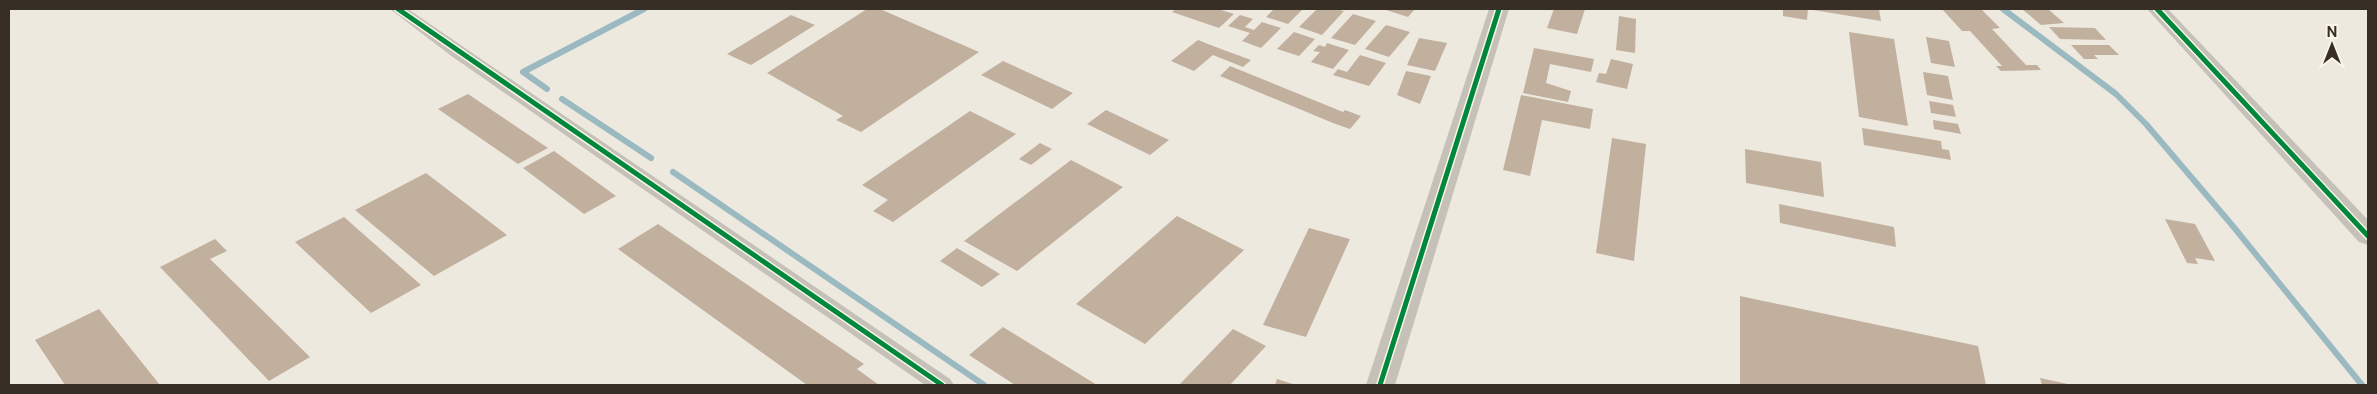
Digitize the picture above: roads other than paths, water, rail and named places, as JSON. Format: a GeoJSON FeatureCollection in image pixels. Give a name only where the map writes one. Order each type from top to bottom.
{"type":"FeatureCollection","features":[{"type":"Feature","properties":{"kind":"street"},"geometry":{"type":"LineString","coordinates":[[398,9],[942,385]]}},
{"type":"Feature","properties":{"kind":"street"},"geometry":{"type":"LineString","coordinates":[[1380,385],[1499,9]]}},
{"type":"Feature","properties":{"kind":"street"},"geometry":{"type":"LineString","coordinates":[[2157,9],[2368,236]]}},
{"type":"Feature","properties":{"kind":"waterway"},"geometry":{"type":"LineString","coordinates":[[547,89],[523,72],[644,9]]}},
{"type":"Feature","properties":{"kind":"waterway"},"geometry":{"type":"LineString","coordinates":[[2003,9],[2116,94],[2146,124],[2232,225],[2362,385]]}},
{"type":"Feature","properties":{"kind":"waterway"},"geometry":{"type":"LineString","coordinates":[[562,99],[651,158]]}},
{"type":"Feature","properties":{"kind":"waterway"},"geometry":{"type":"LineString","coordinates":[[673,172],[984,385]]}}]}
